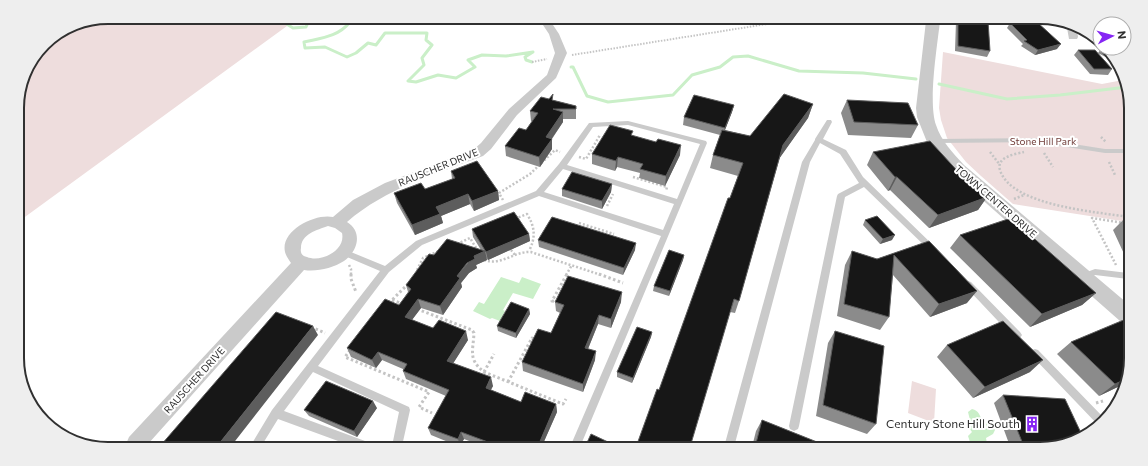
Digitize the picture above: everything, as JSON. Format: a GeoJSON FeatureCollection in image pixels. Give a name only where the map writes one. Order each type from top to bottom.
{"type":"FeatureCollection","features":[{"type":"Feature","properties":{"kind":"street","name":"RAUSCHER DRIVE"},"geometry":{"type":"LineString","coordinates":[[337,222],[358,204],[390,186],[478,153],[486,146],[513,112],[552,76],[561,53],[554,34],[547,24]]}},
{"type":"Feature","properties":{"kind":"street","name":"TOWN CENTER DRIVE"},"geometry":{"type":"LineString","coordinates":[[933,24],[924,108],[926,122],[941,151],[958,169],[1124,312]]}},
{"type":"Feature","properties":{"kind":"street"},"geometry":{"type":"LineString","coordinates":[[1072,30],[1073,37]]}},
{"type":"Feature","properties":{"kind":"street"},"geometry":{"type":"LineString","coordinates":[[337,222],[344,226],[350,237],[349,244],[343,258],[318,265],[309,265],[295,258],[292,252],[292,245],[295,238],[309,226],[319,223],[337,222]]}},
{"type":"Feature","properties":{"kind":"street","name":"RAUSCHER DRIVE"},"geometry":{"type":"LineString","coordinates":[[138,442],[301,262]]}},
{"type":"Feature","properties":{"kind":"lane"},"geometry":{"type":"LineString","coordinates":[[730,442],[806,162],[829,122]]}},
{"type":"Feature","properties":{"kind":"lane"},"geometry":{"type":"LineString","coordinates":[[258,442],[276,413],[386,270],[419,243],[539,193],[562,166],[591,125],[628,124],[704,143],[577,442]]}},
{"type":"Feature","properties":{"kind":"lane"},"geometry":{"type":"LineString","coordinates":[[818,139],[843,152],[864,183],[937,253]]}},
{"type":"Feature","properties":{"kind":"lane"},"geometry":{"type":"LineString","coordinates":[[935,141],[1035,140],[1105,151],[1124,151]]}},
{"type":"Feature","properties":{"kind":"lane"},"geometry":{"type":"LineString","coordinates":[[562,166],[678,202]]}},
{"type":"Feature","properties":{"kind":"lane"},"geometry":{"type":"LineString","coordinates":[[794,426],[841,196],[864,183]]}},
{"type":"Feature","properties":{"kind":"lane"},"geometry":{"type":"LineString","coordinates":[[539,193],[665,234]]}},
{"type":"Feature","properties":{"kind":"lane"},"geometry":{"type":"LineString","coordinates":[[343,258],[386,270]]}},
{"type":"Feature","properties":{"kind":"lane"},"geometry":{"type":"LineString","coordinates":[[1082,276],[1095,272],[1124,276]]}},
{"type":"Feature","properties":{"kind":"lane"},"geometry":{"type":"LineString","coordinates":[[964,280],[1098,419]]}},
{"type":"Feature","properties":{"kind":"lane"},"geometry":{"type":"LineString","coordinates":[[311,367],[405,410],[398,442]]}},
{"type":"Feature","properties":{"kind":"lane"},"geometry":{"type":"LineString","coordinates":[[276,413],[351,442]]}},
{"type":"Feature","properties":{"kind":"path"},"geometry":{"type":"LineString","coordinates":[[571,55],[767,24]]}},
{"type":"Feature","properties":{"kind":"path"},"geometry":{"type":"LineString","coordinates":[[532,62],[548,59]]}},
{"type":"Feature","properties":{"kind":"path"},"geometry":{"type":"LineString","coordinates":[[576,157],[586,159],[600,135]]}},
{"type":"Feature","properties":{"kind":"path"},"geometry":{"type":"LineString","coordinates":[[503,200],[499,193],[514,186],[536,170],[555,150],[561,152]]}},
{"type":"Feature","properties":{"kind":"path"},"geometry":{"type":"LineString","coordinates":[[990,152],[1000,165],[1001,173],[1005,180],[1024,195],[1050,203],[1124,216]]}},
{"type":"Feature","properties":{"kind":"path"},"geometry":{"type":"LineString","coordinates":[[1000,165],[1001,161],[1005,158],[1024,152]]}},
{"type":"Feature","properties":{"kind":"path"},"geometry":{"type":"LineString","coordinates":[[1044,153],[1053,166]]}},
{"type":"Feature","properties":{"kind":"path"},"geometry":{"type":"LineString","coordinates":[[1109,162],[1115,175]]}},
{"type":"Feature","properties":{"kind":"path"},"geometry":{"type":"LineString","coordinates":[[605,209],[613,194]]}},
{"type":"Feature","properties":{"kind":"path"},"geometry":{"type":"LineString","coordinates":[[1008,201],[1024,195]]}},
{"type":"Feature","properties":{"kind":"path"},"geometry":{"type":"LineString","coordinates":[[514,214],[517,218],[527,214],[533,222],[535,241],[529,251]]}},
{"type":"Feature","properties":{"kind":"path"},"geometry":{"type":"LineString","coordinates":[[577,227],[582,217]]}},
{"type":"Feature","properties":{"kind":"path"},"geometry":{"type":"LineString","coordinates":[[1117,268],[1092,218],[1124,223]]}},
{"type":"Feature","properties":{"kind":"path"},"geometry":{"type":"LineString","coordinates":[[579,223],[614,234]]}},
{"type":"Feature","properties":{"kind":"path"},"geometry":{"type":"LineString","coordinates":[[612,238],[617,227]]}},
{"type":"Feature","properties":{"kind":"path"},"geometry":{"type":"LineString","coordinates":[[450,247],[470,238],[484,260],[488,262],[497,262],[529,251],[623,283]]}},
{"type":"Feature","properties":{"kind":"path"},"geometry":{"type":"LineString","coordinates":[[415,275],[423,258],[443,250]]}},
{"type":"Feature","properties":{"kind":"path"},"geometry":{"type":"LineString","coordinates":[[471,253],[478,250]]}},
{"type":"Feature","properties":{"kind":"path"},"geometry":{"type":"LineString","coordinates":[[511,250],[515,255]]}},
{"type":"Feature","properties":{"kind":"path"},"geometry":{"type":"LineString","coordinates":[[343,258],[351,269],[351,279],[356,296]]}},
{"type":"Feature","properties":{"kind":"path"},"geometry":{"type":"LineString","coordinates":[[559,303],[552,301],[572,265]]}},
{"type":"Feature","properties":{"kind":"path"},"geometry":{"type":"LineString","coordinates":[[385,306],[403,290],[411,280]]}},
{"type":"Feature","properties":{"kind":"path"},"geometry":{"type":"LineString","coordinates":[[392,300],[407,305]]}},
{"type":"Feature","properties":{"kind":"path"},"geometry":{"type":"LineString","coordinates":[[414,308],[472,330],[474,333],[471,353],[472,359],[484,372],[563,404],[566,399]]}},
{"type":"Feature","properties":{"kind":"path"},"geometry":{"type":"LineString","coordinates":[[447,326],[450,322]]}},
{"type":"Feature","properties":{"kind":"path"},"geometry":{"type":"LineString","coordinates":[[304,324],[325,333]]}},
{"type":"Feature","properties":{"kind":"path"},"geometry":{"type":"LineString","coordinates":[[508,382],[532,338],[537,340]]}},
{"type":"Feature","properties":{"kind":"path"},"geometry":{"type":"LineString","coordinates":[[353,346],[345,357],[429,392],[419,407],[432,413]]}},
{"type":"Feature","properties":{"kind":"path"},"geometry":{"type":"LineString","coordinates":[[484,372],[494,354]]}},
{"type":"Feature","properties":{"kind":"path"},"geometry":{"type":"LineString","coordinates":[[492,380],[494,376]]}},
{"type":"Feature","properties":{"kind":"path"},"geometry":{"type":"LineString","coordinates":[[532,397],[534,392]]}},
{"type":"Feature","properties":{"kind":"green space"},"geometry":{"type":"Polygon","coordinates":[[[108,24],[290,24],[24,218],[24,102],[27,86],[30,76],[38,61],[48,48],[61,38],[81,28],[108,24]]]}},
{"type":"Feature","properties":{"kind":"green space","name":"Stone Hill Park"},"geometry":{"type":"Polygon","coordinates":[[[943,52],[1102,84],[1119,81],[1124,108],[1124,221],[1013,204],[966,162],[947,138],[939,108],[943,52]]]}},
{"type":"Feature","properties":{"kind":"green space"},"geometry":{"type":"Polygon","coordinates":[[[912,381],[936,389],[934,423],[908,413],[912,381]]]}},
{"type":"Feature","properties":{"kind":"shaded area"},"geometry":{"type":"Polygon","coordinates":[[[501,277],[519,283],[522,277],[541,284],[533,299],[513,293],[503,310],[505,311],[500,321],[492,318],[490,319],[473,311],[479,302],[484,304],[501,277]]]}},
{"type":"Feature","properties":{"kind":"shaded area"},"geometry":{"type":"Polygon","coordinates":[[[972,409],[974,410],[979,414],[982,420],[992,425],[995,430],[993,434],[986,438],[987,442],[970,442],[968,436],[972,432],[966,424],[970,420],[968,412],[972,409]]]}},
{"type":"Feature","properties":{"kind":"building"},"geometry":{"type":"Polygon","coordinates":[[[958,24],[988,24],[990,51],[958,46],[958,24]]]}},
{"type":"Feature","properties":{"kind":"building"},"geometry":{"type":"Polygon","coordinates":[[[1011,24],[1039,24],[1061,44],[1038,50],[1024,41],[1027,40],[1011,24]]]}},
{"type":"Feature","properties":{"kind":"building"},"geometry":{"type":"Polygon","coordinates":[[[1078,50],[1092,50],[1092,56],[1100,56],[1112,69],[1094,69],[1078,50]]]}},
{"type":"Feature","properties":{"kind":"building"},"geometry":{"type":"Polygon","coordinates":[[[553,94],[552,100],[576,106],[576,109],[553,109],[563,112],[546,137],[552,139],[539,157],[505,146],[519,128],[526,130],[538,113],[530,111],[541,97],[549,99],[553,94]]]}},
{"type":"Feature","properties":{"kind":"building"},"geometry":{"type":"Polygon","coordinates":[[[784,94],[813,104],[783,145],[739,301],[734,299],[691,442],[638,442],[657,389],[659,390],[728,198],[730,198],[743,163],[713,155],[722,130],[750,136],[784,94]]]}},
{"type":"Feature","properties":{"kind":"building"},"geometry":{"type":"Polygon","coordinates":[[[694,95],[734,105],[725,128],[684,117],[694,95]]]}},
{"type":"Feature","properties":{"kind":"building"},"geometry":{"type":"Polygon","coordinates":[[[847,100],[908,103],[918,125],[854,122],[847,100]]]}},
{"type":"Feature","properties":{"kind":"building"},"geometry":{"type":"Polygon","coordinates":[[[610,125],[633,131],[631,135],[656,142],[658,139],[681,145],[666,176],[640,169],[643,164],[618,157],[616,161],[592,154],[610,125]]]}},
{"type":"Feature","properties":{"kind":"building"},"geometry":{"type":"Polygon","coordinates":[[[930,141],[963,177],[987,197],[938,215],[897,177],[895,177],[873,152],[930,141]]]}},
{"type":"Feature","properties":{"kind":"building"},"geometry":{"type":"Polygon","coordinates":[[[477,161],[498,191],[472,201],[468,194],[436,207],[440,214],[412,225],[394,193],[421,183],[425,189],[455,178],[451,171],[477,161]]]}},
{"type":"Feature","properties":{"kind":"building"},"geometry":{"type":"Polygon","coordinates":[[[572,172],[612,184],[602,201],[562,189],[572,172]]]}},
{"type":"Feature","properties":{"kind":"building"},"geometry":{"type":"Polygon","coordinates":[[[514,212],[529,234],[486,252],[472,229],[514,212]]]}},
{"type":"Feature","properties":{"kind":"building"},"geometry":{"type":"Polygon","coordinates":[[[877,216],[895,235],[883,239],[865,220],[877,216]]]}},
{"type":"Feature","properties":{"kind":"building"},"geometry":{"type":"Polygon","coordinates":[[[552,217],[636,243],[624,268],[538,240],[552,217]]]}},
{"type":"Feature","properties":{"kind":"building"},"geometry":{"type":"Polygon","coordinates":[[[1011,218],[1096,293],[1042,314],[960,235],[1011,218]]]}},
{"type":"Feature","properties":{"kind":"building"},"geometry":{"type":"Polygon","coordinates":[[[447,239],[485,251],[474,256],[475,259],[467,263],[457,276],[460,278],[440,306],[418,299],[405,317],[433,328],[439,320],[466,331],[447,361],[491,377],[486,388],[521,402],[525,392],[556,404],[540,442],[488,442],[461,432],[458,439],[428,428],[449,390],[403,371],[407,364],[378,352],[372,360],[347,348],[385,299],[399,305],[411,289],[406,285],[429,254],[434,255],[447,239]]]}},
{"type":"Feature","properties":{"kind":"building"},"geometry":{"type":"Polygon","coordinates":[[[929,241],[977,291],[939,304],[894,255],[889,317],[844,304],[852,251],[877,259],[929,241]]]}},
{"type":"Feature","properties":{"kind":"building"},"geometry":{"type":"Polygon","coordinates":[[[669,250],[684,255],[670,291],[654,286],[669,250]]]}},
{"type":"Feature","properties":{"kind":"building"},"geometry":{"type":"Polygon","coordinates":[[[568,276],[622,292],[611,319],[599,315],[585,348],[596,351],[583,384],[522,362],[538,329],[551,333],[564,305],[555,302],[568,276]]]}},
{"type":"Feature","properties":{"kind":"building"},"geometry":{"type":"Polygon","coordinates":[[[511,302],[529,309],[516,333],[497,326],[511,302]]]}},
{"type":"Feature","properties":{"kind":"building"},"geometry":{"type":"Polygon","coordinates":[[[276,312],[313,326],[220,442],[164,442],[276,312]]]}},
{"type":"Feature","properties":{"kind":"building"},"geometry":{"type":"Polygon","coordinates":[[[1124,320],[1124,358],[1121,381],[1115,384],[1071,342],[1124,320]]]}},
{"type":"Feature","properties":{"kind":"building"},"geometry":{"type":"Polygon","coordinates":[[[1003,321],[1043,360],[985,387],[947,345],[1003,321]]]}},
{"type":"Feature","properties":{"kind":"building"},"geometry":{"type":"Polygon","coordinates":[[[637,327],[652,332],[633,378],[617,372],[637,327]]]}},
{"type":"Feature","properties":{"kind":"building"},"geometry":{"type":"Polygon","coordinates":[[[835,331],[884,346],[876,424],[823,405],[835,331]]]}},
{"type":"Feature","properties":{"kind":"building"},"geometry":{"type":"Polygon","coordinates":[[[326,381],[373,401],[354,431],[304,410],[326,381]]]}},
{"type":"Feature","properties":{"kind":"building","name":"Century Stone Hill South"},"geometry":{"type":"Polygon","coordinates":[[[1003,395],[1065,399],[1080,432],[1067,438],[1046,442],[1022,442],[1003,395]]]}},
{"type":"Feature","properties":{"kind":"building"},"geometry":{"type":"Polygon","coordinates":[[[762,420],[817,442],[756,442],[762,420]]]}},
{"type":"Feature","properties":{"kind":"building"},"geometry":{"type":"Polygon","coordinates":[[[591,434],[608,442],[587,442],[591,434]]]}},
{"type":"Feature","properties":{"kind":"waterway"},"geometry":{"type":"LineString","coordinates":[[287,24],[293,28],[306,27],[307,24]]}},
{"type":"Feature","properties":{"kind":"waterway"},"geometry":{"type":"LineString","coordinates":[[348,24],[335,34],[304,42],[305,48],[325,47],[347,57],[356,53],[368,43],[376,45],[385,33],[427,33],[426,40],[432,45],[422,58],[424,65],[408,81],[416,82],[438,75],[456,78],[475,67],[468,60],[482,55],[506,56],[533,52],[525,57],[526,60],[532,62]]}},
{"type":"Feature","properties":{"kind":"waterway"},"geometry":{"type":"LineString","coordinates":[[571,67],[573,67],[587,96],[608,102],[673,95],[692,75],[720,67],[733,57],[748,56],[799,71],[863,73],[916,79]]}},
{"type":"Feature","properties":{"kind":"waterway"},"geometry":{"type":"LineString","coordinates":[[939,84],[1007,99],[1060,95],[1121,88]]}},
{"type":"Feature","properties":{"kind":"place","name":"Century Stone Hill South"},"geometry":{"type":"Point","coordinates":[1032,424]}}]}
